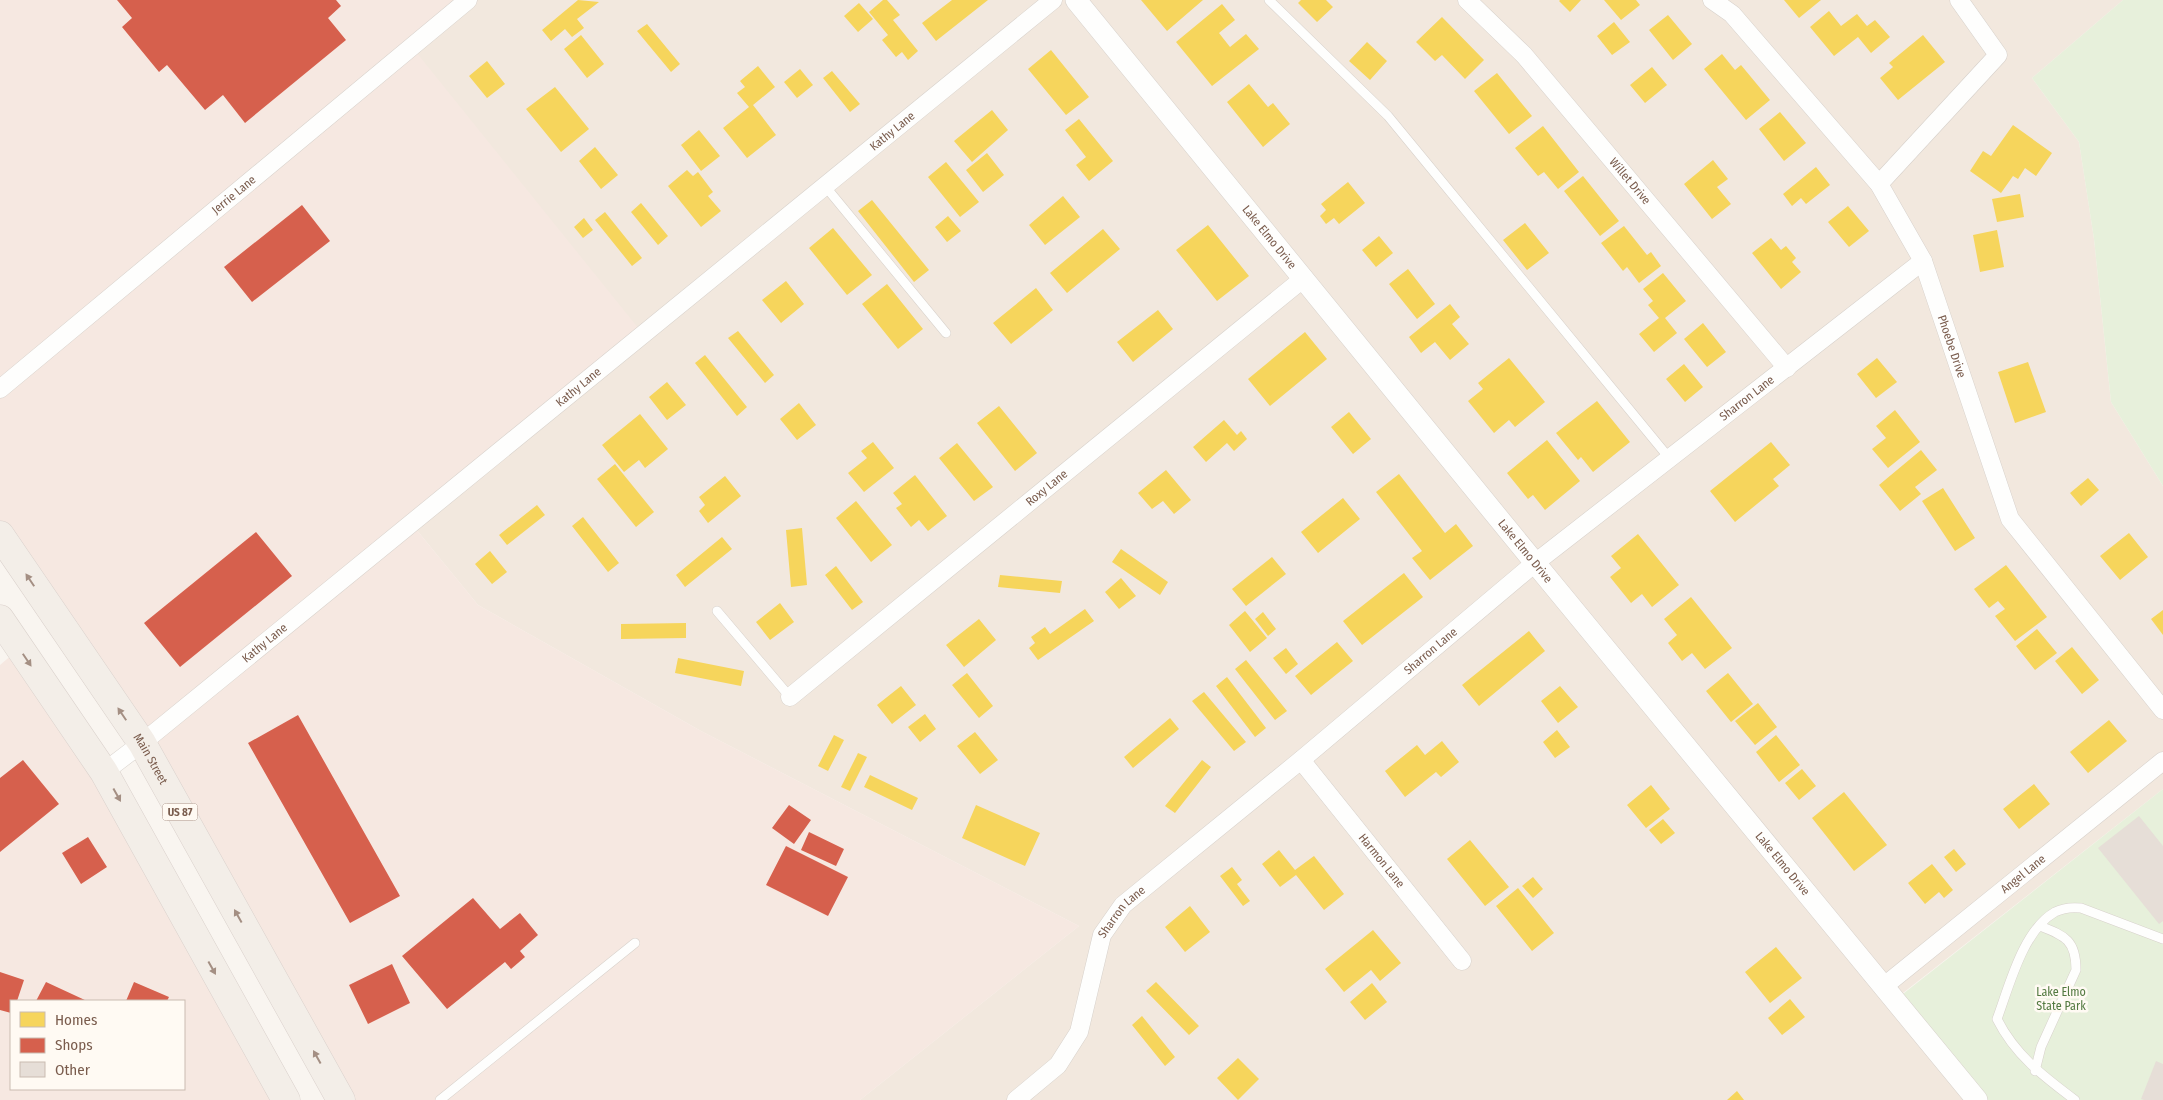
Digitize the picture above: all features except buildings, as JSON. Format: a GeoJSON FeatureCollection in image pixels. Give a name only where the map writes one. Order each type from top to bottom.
{"type":"FeatureCollection","features":[{"type":"Feature","properties":{"kind":"main road","name":"Main Street"},"geometry":{"type":"LineString","coordinates":[[0,535],[142,743],[341,1100]]}},
{"type":"Feature","properties":{"kind":"main road"},"geometry":{"type":"LineString","coordinates":[[0,619],[104,772],[286,1100]]}},
{"type":"Feature","properties":{"kind":"street","name":"Jerrie Lane"},"geometry":{"type":"LineString","coordinates":[[0,389],[468,0]]}},
{"type":"Feature","properties":{"kind":"street","name":"Kathy Lane"},"geometry":{"type":"LineString","coordinates":[[104,772],[1053,0]]}},
{"type":"Feature","properties":{"kind":"street","name":"Lake Elmo Drive"},"geometry":{"type":"LineString","coordinates":[[1076,0],[1535,563],[1977,1100]]}},
{"type":"Feature","properties":{"kind":"street","name":"Willet Drive"},"geometry":{"type":"LineString","coordinates":[[1468,0],[1524,54],[1787,368]]}},
{"type":"Feature","properties":{"kind":"street","name":"Phoebe Drive"},"geometry":{"type":"LineString","coordinates":[[1712,0],[1732,14],[1879,184],[1922,261],[2010,519],[2163,710]]}},
{"type":"Feature","properties":{"kind":"street"},"geometry":{"type":"LineString","coordinates":[[1879,184],[1998,55],[1959,0]]}},
{"type":"Feature","properties":{"kind":"street","name":"Sharron Lane"},"geometry":{"type":"LineString","coordinates":[[1016,1100],[1058,1065],[1079,1032],[1102,934],[1123,905],[1301,760],[1535,563],[1922,261]]}},
{"type":"Feature","properties":{"kind":"street","name":"Roxy Lane"},"geometry":{"type":"LineString","coordinates":[[790,697],[1304,278]]}},
{"type":"Feature","properties":{"kind":"street","name":"Harmon Lane"},"geometry":{"type":"LineString","coordinates":[[1301,760],[1462,961]]}},
{"type":"Feature","properties":{"kind":"street","name":"Angel Lane"},"geometry":{"type":"LineString","coordinates":[[1883,987],[2163,761]]}},
{"type":"Feature","properties":{"kind":"lane"},"geometry":{"type":"LineString","coordinates":[[1269,0],[1388,116],[1670,459]]}},
{"type":"Feature","properties":{"kind":"lane"},"geometry":{"type":"LineString","coordinates":[[825,186],[946,333]]}},
{"type":"Feature","properties":{"kind":"lane"},"geometry":{"type":"LineString","coordinates":[[717,611],[790,697]]}},
{"type":"Feature","properties":{"kind":"lane"},"geometry":{"type":"LineString","coordinates":[[2075,1100],[2035,1071],[2004,1034],[1997,1019],[2026,945],[2040,926],[2055,912],[2070,908],[2081,908],[2163,939]]}},
{"type":"Feature","properties":{"kind":"lane"},"geometry":{"type":"LineString","coordinates":[[2035,1071],[2042,1047],[2076,970],[2076,956],[2073,945],[2062,935],[2040,926]]}},
{"type":"Feature","properties":{"kind":"lane"},"geometry":{"type":"LineString","coordinates":[[440,1100],[635,943]]}},
{"type":"Feature","properties":{"kind":"shaded area"},"geometry":{"type":"Polygon","coordinates":[[[0,0],[468,0],[412,47],[643,334],[411,523],[478,605],[701,731],[1079,926],[860,1100],[337,1100],[139,745],[0,535],[0,0]]]}},
{"type":"Feature","properties":{"kind":"shaded area"},"geometry":{"type":"Polygon","coordinates":[[[468,0],[2123,0],[2032,78],[2079,142],[2094,239],[2111,402],[2163,486],[2163,789],[1894,1000],[1977,1100],[860,1100],[1079,926],[701,731],[478,605],[411,523],[412,46],[468,0]]]}},
{"type":"Feature","properties":{"kind":"shaded area"},"geometry":{"type":"Polygon","coordinates":[[[20,648],[282,1100],[0,1100],[0,665],[20,648]]]}},
{"type":"Feature","properties":{"kind":"green space"},"geometry":{"type":"Polygon","coordinates":[[[2123,0],[2163,0],[2163,486],[2111,402],[2094,239],[2079,142],[2032,78],[2123,0]]]}},
{"type":"Feature","properties":{"kind":"green space","name":"Lake Elmo State Park"},"geometry":{"type":"Polygon","coordinates":[[[2163,789],[2163,1100],[1977,1100],[1894,1001],[2163,789]]]}}]}
